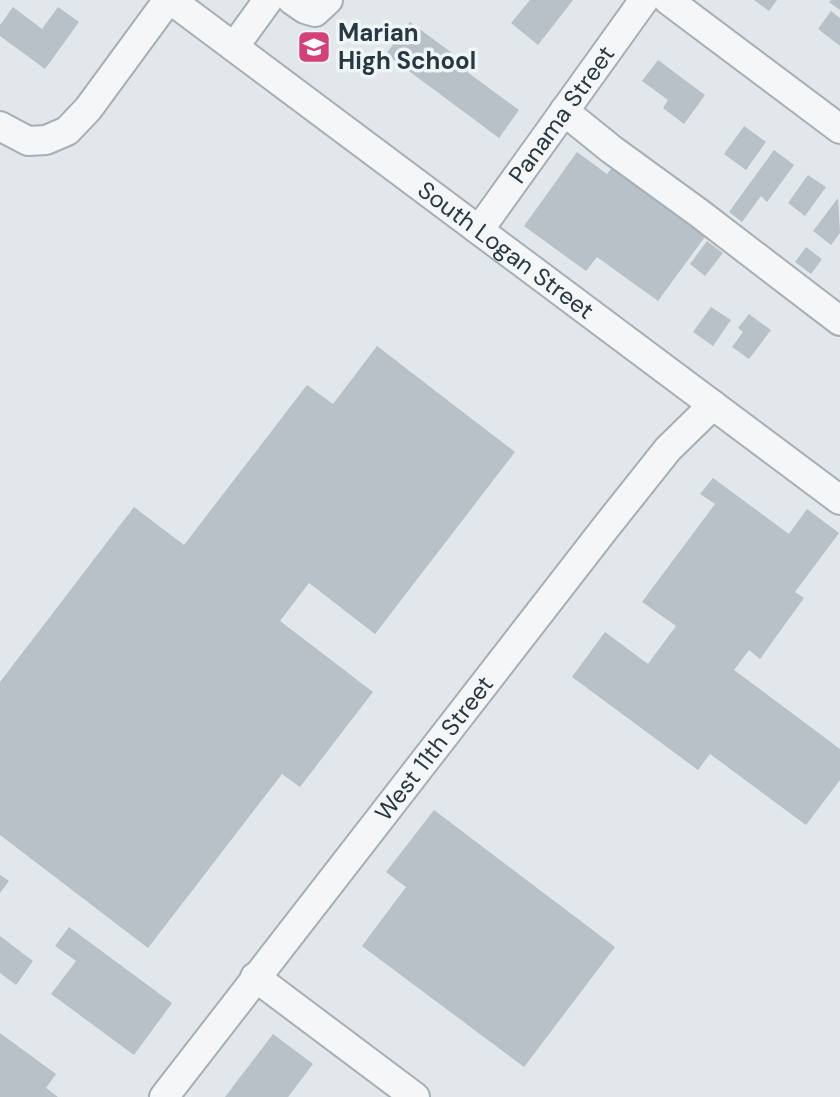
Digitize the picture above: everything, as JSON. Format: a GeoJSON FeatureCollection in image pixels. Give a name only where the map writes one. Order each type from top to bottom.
{"type":"FeatureCollection","features":[{"type":"Feature","properties":{"kind":"street","name":"South Logan Street"},"geometry":{"type":"LineString","coordinates":[[169,0],[840,500]]}},
{"type":"Feature","properties":{"kind":"street"},"geometry":{"type":"LineString","coordinates":[[0,125],[28,141],[46,140],[67,131],[88,109],[169,0]]}},
{"type":"Feature","properties":{"kind":"street"},"geometry":{"type":"LineString","coordinates":[[234,47],[268,0]]}},
{"type":"Feature","properties":{"kind":"street"},"geometry":{"type":"LineString","coordinates":[[292,0],[315,12],[328,0]]}},
{"type":"Feature","properties":{"kind":"street","name":"Panama Street"},"geometry":{"type":"LineString","coordinates":[[479,230],[644,0]]}},
{"type":"Feature","properties":{"kind":"street"},"geometry":{"type":"LineString","coordinates":[[668,0],[840,129]]}},
{"type":"Feature","properties":{"kind":"street"},"geometry":{"type":"LineString","coordinates":[[564,111],[840,321]]}},
{"type":"Feature","properties":{"kind":"street","name":"West 11th Street"},"geometry":{"type":"LineString","coordinates":[[164,1097],[606,527],[668,449],[713,405]]}},
{"type":"Feature","properties":{"kind":"street"},"geometry":{"type":"LineString","coordinates":[[255,977],[415,1097]]}},
{"type":"Feature","properties":{"kind":"building"},"geometry":{"type":"Polygon","coordinates":[[[530,0],[573,0],[538,45],[511,23],[530,0]]]}},
{"type":"Feature","properties":{"kind":"building"},"geometry":{"type":"Polygon","coordinates":[[[754,0],[777,0],[769,11],[754,0]]]}},
{"type":"Feature","properties":{"kind":"building"},"geometry":{"type":"Polygon","coordinates":[[[840,0],[840,10],[829,2],[840,0]]]}},
{"type":"Feature","properties":{"kind":"building"},"geometry":{"type":"Polygon","coordinates":[[[13,7],[42,29],[58,7],[79,22],[45,69],[0,36],[0,25],[13,7]]]}},
{"type":"Feature","properties":{"kind":"building"},"geometry":{"type":"Polygon","coordinates":[[[831,11],[840,18],[840,46],[818,29],[831,11]]]}},
{"type":"Feature","properties":{"kind":"building"},"geometry":{"type":"Polygon","coordinates":[[[410,22],[471,67],[467,72],[519,110],[499,138],[386,54],[410,22]]]}},
{"type":"Feature","properties":{"kind":"building"},"geometry":{"type":"Polygon","coordinates":[[[658,60],[705,95],[684,124],[663,108],[668,100],[642,81],[658,60]]]}},
{"type":"Feature","properties":{"kind":"building"},"geometry":{"type":"Polygon","coordinates":[[[744,126],[766,142],[746,170],[724,154],[744,126]]]}},
{"type":"Feature","properties":{"kind":"building"},"geometry":{"type":"Polygon","coordinates":[[[774,150],[794,165],[767,202],[761,196],[742,222],[729,212],[774,150]]]}},
{"type":"Feature","properties":{"kind":"building"},"geometry":{"type":"Polygon","coordinates":[[[577,152],[607,174],[613,166],[707,234],[658,301],[597,257],[586,271],[524,226],[577,152]]]}},
{"type":"Feature","properties":{"kind":"building"},"geometry":{"type":"Polygon","coordinates":[[[808,175],[826,187],[805,216],[788,203],[808,175]]]}},
{"type":"Feature","properties":{"kind":"building"},"geometry":{"type":"Polygon","coordinates":[[[838,198],[840,233],[831,245],[813,231],[838,198]]]}},
{"type":"Feature","properties":{"kind":"building"},"geometry":{"type":"Polygon","coordinates":[[[707,241],[723,253],[705,276],[690,264],[707,241]]]}},
{"type":"Feature","properties":{"kind":"building"},"geometry":{"type":"Polygon","coordinates":[[[806,247],[822,259],[811,274],[795,262],[806,247]]]}},
{"type":"Feature","properties":{"kind":"building"},"geometry":{"type":"Polygon","coordinates":[[[711,307],[731,320],[713,346],[693,332],[711,307]]]}},
{"type":"Feature","properties":{"kind":"building"},"geometry":{"type":"Polygon","coordinates":[[[749,314],[771,330],[749,359],[732,347],[743,332],[738,328],[749,314]]]}},
{"type":"Feature","properties":{"kind":"building"},"geometry":{"type":"Polygon","coordinates":[[[377,346],[515,452],[375,634],[309,583],[280,621],[373,692],[300,787],[282,774],[148,948],[0,835],[0,682],[134,507],[184,545],[307,385],[333,404],[377,346]]]}},
{"type":"Feature","properties":{"kind":"building"},"geometry":{"type":"Polygon","coordinates":[[[713,478],[789,534],[807,509],[839,533],[795,592],[804,598],[760,659],[749,650],[734,670],[840,749],[840,780],[806,825],[710,754],[698,770],[572,677],[605,632],[648,664],[676,626],[642,602],[715,504],[700,494],[713,478]]]}},
{"type":"Feature","properties":{"kind":"building"},"geometry":{"type":"Polygon","coordinates":[[[434,810],[615,947],[524,1067],[362,946],[406,887],[386,872],[434,810]]]}},
{"type":"Feature","properties":{"kind":"building"},"geometry":{"type":"Polygon","coordinates":[[[0,875],[9,881],[0,893],[0,875]]]}},
{"type":"Feature","properties":{"kind":"building"},"geometry":{"type":"Polygon","coordinates":[[[69,927],[172,1003],[134,1055],[51,994],[76,961],[55,946],[69,927]]]}},
{"type":"Feature","properties":{"kind":"building"},"geometry":{"type":"Polygon","coordinates":[[[0,936],[33,961],[16,985],[0,973],[0,936]]]}},
{"type":"Feature","properties":{"kind":"building"},"geometry":{"type":"Polygon","coordinates":[[[0,1033],[56,1074],[46,1088],[58,1097],[0,1097],[0,1033]]]}},
{"type":"Feature","properties":{"kind":"building"},"geometry":{"type":"Polygon","coordinates":[[[273,1034],[313,1064],[288,1097],[225,1097],[273,1034]]]}},
{"type":"Feature","properties":{"kind":"place","name":"Marian High School"},"geometry":{"type":"Point","coordinates":[314,47]}}]}
